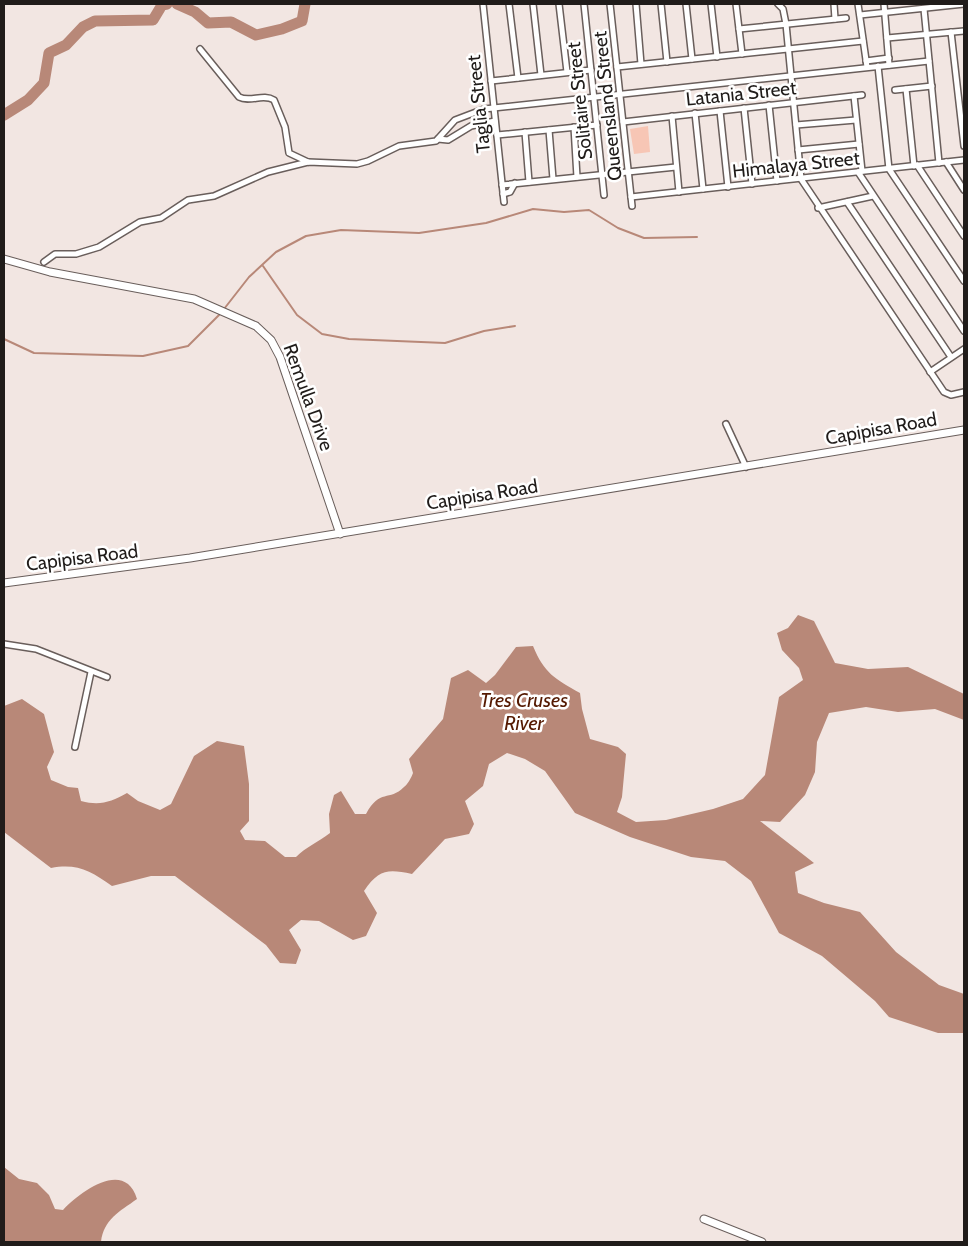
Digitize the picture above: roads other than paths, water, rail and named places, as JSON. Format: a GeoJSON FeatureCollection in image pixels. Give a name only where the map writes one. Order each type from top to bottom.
{"type":"FeatureCollection","features":[{"type":"Feature","properties":{"kind":"main road","name":"Remulla Drive"},"geometry":{"type":"LineString","coordinates":[[4,259],[50,272],[183,295],[250,323],[268,337],[280,357],[340,534]]}},
{"type":"Feature","properties":{"kind":"main road","name":"Capipisa Road"},"geometry":{"type":"LineString","coordinates":[[4,583],[138,566],[340,534],[964,430]]}},
{"type":"Feature","properties":{"kind":"main road"},"geometry":{"type":"LineString","coordinates":[[704,1219],[762,1242]]}},
{"type":"Feature","properties":{"kind":"street","name":"Taglia Street"},"geometry":{"type":"LineString","coordinates":[[483,4],[504,202]]}},
{"type":"Feature","properties":{"kind":"street"},"geometry":{"type":"LineString","coordinates":[[509,4],[518,78]]}},
{"type":"Feature","properties":{"kind":"street"},"geometry":{"type":"LineString","coordinates":[[533,4],[541,75]]}},
{"type":"Feature","properties":{"kind":"street"},"geometry":{"type":"LineString","coordinates":[[559,4],[567,72]]}},
{"type":"Feature","properties":{"kind":"street","name":"Solitaire Street"},"geometry":{"type":"LineString","coordinates":[[584,4],[604,195]]}},
{"type":"Feature","properties":{"kind":"street","name":"Queensland Street"},"geometry":{"type":"LineString","coordinates":[[610,4],[632,206]]}},
{"type":"Feature","properties":{"kind":"street"},"geometry":{"type":"LineString","coordinates":[[636,4],[641,64]]}},
{"type":"Feature","properties":{"kind":"street"},"geometry":{"type":"LineString","coordinates":[[661,4],[667,62]]}},
{"type":"Feature","properties":{"kind":"street"},"geometry":{"type":"LineString","coordinates":[[686,4],[692,59]]}},
{"type":"Feature","properties":{"kind":"street"},"geometry":{"type":"LineString","coordinates":[[711,4],[717,57]]}},
{"type":"Feature","properties":{"kind":"street"},"geometry":{"type":"LineString","coordinates":[[736,4],[742,54]]}},
{"type":"Feature","properties":{"kind":"street"},"geometry":{"type":"LineString","coordinates":[[778,4],[783,9],[786,24],[801,179],[818,208],[944,392],[951,395],[964,392]]}},
{"type":"Feature","properties":{"kind":"street"},"geometry":{"type":"LineString","coordinates":[[834,4],[835,19]]}},
{"type":"Feature","properties":{"kind":"street"},"geometry":{"type":"LineString","coordinates":[[858,4],[867,67]]}},
{"type":"Feature","properties":{"kind":"street"},"geometry":{"type":"LineString","coordinates":[[884,4],[890,65]]}},
{"type":"Feature","properties":{"kind":"street"},"geometry":{"type":"LineString","coordinates":[[860,15],[964,4]]}},
{"type":"Feature","properties":{"kind":"street"},"geometry":{"type":"LineString","coordinates":[[924,8],[942,162],[964,190]]}},
{"type":"Feature","properties":{"kind":"street"},"geometry":{"type":"LineString","coordinates":[[739,29],[846,18]]}},
{"type":"Feature","properties":{"kind":"street"},"geometry":{"type":"LineString","coordinates":[[887,38],[964,30]]}},
{"type":"Feature","properties":{"kind":"street"},"geometry":{"type":"LineString","coordinates":[[951,32],[964,146]]}},
{"type":"Feature","properties":{"kind":"street"},"geometry":{"type":"LineString","coordinates":[[617,67],[863,41]]}},
{"type":"Feature","properties":{"kind":"street"},"geometry":{"type":"LineString","coordinates":[[200,49],[239,97],[246,99],[267,97],[274,100],[285,127],[289,153],[308,162]]}},
{"type":"Feature","properties":{"kind":"street"},"geometry":{"type":"LineString","coordinates":[[866,61],[889,58]]}},
{"type":"Feature","properties":{"kind":"street"},"geometry":{"type":"LineString","coordinates":[[438,140],[454,120],[474,111],[929,61]]}},
{"type":"Feature","properties":{"kind":"street"},"geometry":{"type":"LineString","coordinates":[[878,66],[889,169],[964,281]]}},
{"type":"Feature","properties":{"kind":"street"},"geometry":{"type":"LineString","coordinates":[[491,81],[591,70]]}},
{"type":"Feature","properties":{"kind":"street"},"geometry":{"type":"LineString","coordinates":[[895,90],[932,86]]}},
{"type":"Feature","properties":{"kind":"street"},"geometry":{"type":"LineString","coordinates":[[906,89],[915,166],[964,236]]}},
{"type":"Feature","properties":{"kind":"street","name":"Latania Street"},"geometry":{"type":"LineString","coordinates":[[623,122],[862,95]]}},
{"type":"Feature","properties":{"kind":"street"},"geometry":{"type":"LineString","coordinates":[[854,96],[860,172],[873,196],[964,332]]}},
{"type":"Feature","properties":{"kind":"street"},"geometry":{"type":"LineString","coordinates":[[770,105],[777,181]]}},
{"type":"Feature","properties":{"kind":"street"},"geometry":{"type":"LineString","coordinates":[[744,108],[752,184]]}},
{"type":"Feature","properties":{"kind":"street"},"geometry":{"type":"LineString","coordinates":[[720,111],[728,186]]}},
{"type":"Feature","properties":{"kind":"street"},"geometry":{"type":"LineString","coordinates":[[696,113],[703,189]]}},
{"type":"Feature","properties":{"kind":"street"},"geometry":{"type":"LineString","coordinates":[[672,116],[679,192]]}},
{"type":"Feature","properties":{"kind":"street"},"geometry":{"type":"LineString","coordinates":[[796,125],[856,120]]}},
{"type":"Feature","properties":{"kind":"street"},"geometry":{"type":"LineString","coordinates":[[44,262],[55,254],[76,254],[99,247],[140,222],[161,218],[188,200],[214,196],[268,172],[308,162],[357,164],[368,161],[399,146],[448,140],[471,126],[495,121]]}},
{"type":"Feature","properties":{"kind":"street"},"geometry":{"type":"LineString","coordinates":[[497,135],[597,125]]}},
{"type":"Feature","properties":{"kind":"street"},"geometry":{"type":"LineString","coordinates":[[574,127],[578,176]]}},
{"type":"Feature","properties":{"kind":"street"},"geometry":{"type":"LineString","coordinates":[[548,130],[553,179]]}},
{"type":"Feature","properties":{"kind":"street"},"geometry":{"type":"LineString","coordinates":[[525,132],[529,182]]}},
{"type":"Feature","properties":{"kind":"street"},"geometry":{"type":"LineString","coordinates":[[798,150],[859,144]]}},
{"type":"Feature","properties":{"kind":"street","name":"Himalaya Street"},"geometry":{"type":"LineString","coordinates":[[631,197],[964,160]]}},
{"type":"Feature","properties":{"kind":"street"},"geometry":{"type":"LineString","coordinates":[[502,185],[676,167]]}},
{"type":"Feature","properties":{"kind":"street"},"geometry":{"type":"LineString","coordinates":[[503,194],[510,192],[515,183]]}},
{"type":"Feature","properties":{"kind":"street"},"geometry":{"type":"LineString","coordinates":[[818,208],[873,196]]}},
{"type":"Feature","properties":{"kind":"street"},"geometry":{"type":"LineString","coordinates":[[846,202],[951,358]]}},
{"type":"Feature","properties":{"kind":"street"},"geometry":{"type":"LineString","coordinates":[[930,372],[964,349]]}},
{"type":"Feature","properties":{"kind":"street"},"geometry":{"type":"LineString","coordinates":[[726,424],[746,467]]}},
{"type":"Feature","properties":{"kind":"street"},"geometry":{"type":"LineString","coordinates":[[4,644],[36,649],[107,677]]}},
{"type":"Feature","properties":{"kind":"street"},"geometry":{"type":"LineString","coordinates":[[75,747],[92,672]]}},
{"type":"Feature","properties":{"kind":"water","name":"Tres Cruses River"},"geometry":{"type":"Polygon","coordinates":[[[798,615],[814,621],[835,663],[868,669],[908,667],[964,694],[964,720],[935,709],[898,712],[866,707],[829,713],[817,742],[815,772],[805,795],[780,822],[760,821],[814,863],[795,872],[798,893],[824,903],[860,912],[896,952],[939,985],[964,994],[964,1033],[938,1033],[889,1017],[875,1001],[822,956],[779,933],[751,881],[725,861],[691,857],[630,837],[575,813],[545,771],[525,759],[507,753],[489,764],[483,786],[465,801],[474,824],[469,834],[445,839],[412,874],[390,871],[374,878],[364,891],[377,913],[366,936],[353,940],[319,921],[301,920],[289,930],[301,950],[296,964],[280,963],[266,945],[175,876],[151,876],[112,886],[83,869],[69,867],[51,868],[4,832],[4,706],[22,699],[44,714],[54,752],[47,767],[51,780],[68,787],[78,788],[81,801],[105,802],[127,793],[138,801],[160,810],[171,804],[194,756],[217,741],[244,746],[249,784],[249,821],[240,831],[245,840],[265,841],[285,857],[296,857],[330,833],[329,814],[334,795],[341,791],[355,814],[366,814],[371,806],[380,798],[394,794],[407,784],[413,773],[409,759],[443,719],[451,678],[468,670],[486,683],[495,675],[516,647],[533,646],[541,663],[551,674],[580,693],[590,739],[618,747],[626,754],[622,797],[617,812],[636,822],[666,820],[713,809],[743,799],[765,775],[779,697],[803,680],[799,668],[782,650],[777,633],[788,628],[798,615]]]}},
{"type":"Feature","properties":{"kind":"water"},"geometry":{"type":"Polygon","coordinates":[[[4,1167],[19,1179],[37,1183],[49,1195],[55,1209],[63,1210],[91,1188],[102,1182],[113,1180],[123,1181],[131,1187],[137,1199],[113,1217],[105,1227],[101,1242],[4,1242],[4,1167]]]}},
{"type":"Feature","properties":{"kind":"waterway"},"geometry":{"type":"LineString","coordinates":[[4,115],[28,100],[44,83],[49,53],[66,45],[83,27],[95,21],[153,20],[162,5],[167,4]]}},
{"type":"Feature","properties":{"kind":"waterway"},"geometry":{"type":"LineString","coordinates":[[177,4],[195,12],[208,23],[231,22],[256,35],[282,29],[302,21],[305,4]]}},
{"type":"Feature","properties":{"kind":"waterway"},"geometry":{"type":"LineString","coordinates":[[224,309],[249,277],[276,252],[306,236],[341,230],[419,233],[486,223],[533,209],[564,212],[589,210],[618,228],[644,238],[697,237]]}},
{"type":"Feature","properties":{"kind":"waterway"},"geometry":{"type":"LineString","coordinates":[[263,266],[297,315],[322,334],[349,339],[445,343],[484,331],[515,326]]}},
{"type":"Feature","properties":{"kind":"waterway"},"geometry":{"type":"LineString","coordinates":[[4,339],[34,353],[143,356],[188,346],[221,313]]}}]}
